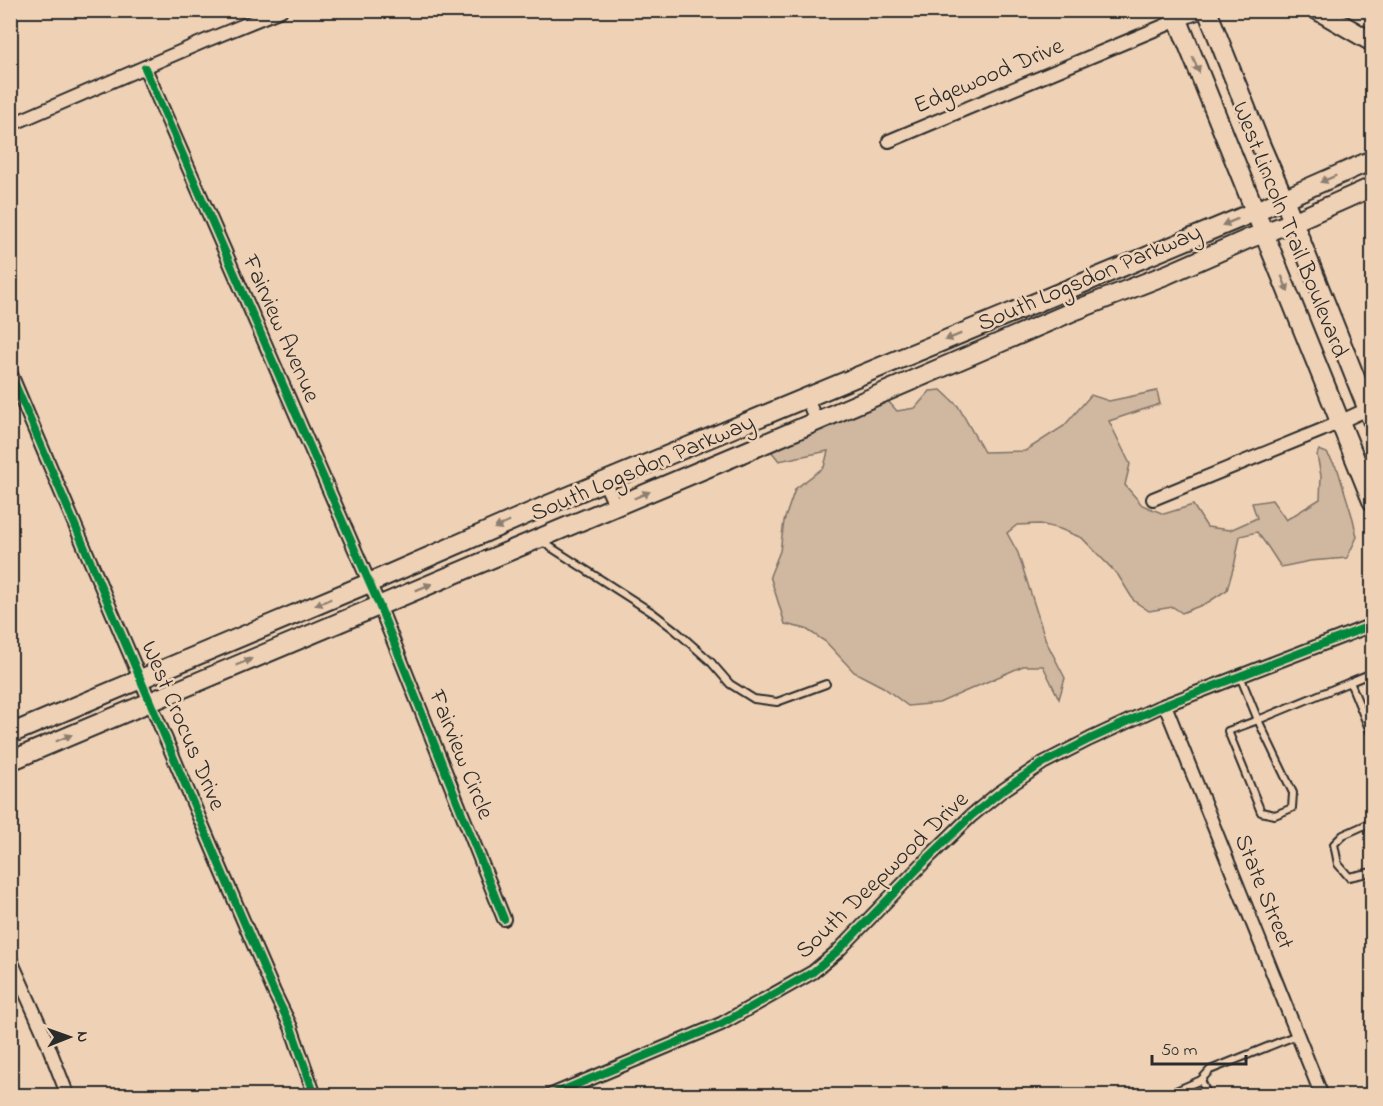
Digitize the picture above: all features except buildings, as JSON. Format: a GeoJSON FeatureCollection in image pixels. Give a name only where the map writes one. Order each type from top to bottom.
{"type":"FeatureCollection","features":[{"type":"Feature","properties":{"kind":"main road","name":"West Lincoln Trail Boulevard"},"geometry":{"type":"LineString","coordinates":[[1206,10],[1371,412]]}},
{"type":"Feature","properties":{"kind":"main road"},"geometry":{"type":"LineString","coordinates":[[1317,10],[1372,42]]}},
{"type":"Feature","properties":{"kind":"main road","name":"West Lincoln Trail Boulevard"},"geometry":{"type":"LineString","coordinates":[[1176,15],[1372,501]]}},
{"type":"Feature","properties":{"kind":"main road","name":"South Logsdon Parkway"},"geometry":{"type":"LineString","coordinates":[[10,734],[604,481],[1255,212],[1372,160]]}},
{"type":"Feature","properties":{"kind":"main road","name":"South Logsdon Parkway"},"geometry":{"type":"LineString","coordinates":[[10,761],[1372,187]]}},
{"type":"Feature","properties":{"kind":"street"},"geometry":{"type":"LineString","coordinates":[[10,125],[281,10]]}},
{"type":"Feature","properties":{"kind":"street","name":"Edgewood Drive"},"geometry":{"type":"LineString","coordinates":[[889,141],[1176,15],[1206,10]]}},
{"type":"Feature","properties":{"kind":"street","name":"Fairview Avenue"},"geometry":{"type":"LineString","coordinates":[[145,68],[379,605]]}},
{"type":"Feature","properties":{"kind":"street","name":"West Crocus Drive"},"geometry":{"type":"LineString","coordinates":[[10,372],[274,992],[291,1027],[315,1095]]}},
{"type":"Feature","properties":{"kind":"street"},"geometry":{"type":"LineString","coordinates":[[807,398],[816,421]]}},
{"type":"Feature","properties":{"kind":"street"},"geometry":{"type":"LineString","coordinates":[[1153,499],[1341,422],[1371,412]]}},
{"type":"Feature","properties":{"kind":"street"},"geometry":{"type":"LineString","coordinates":[[604,481],[616,507]]}},
{"type":"Feature","properties":{"kind":"street","name":"Fairview Circle"},"geometry":{"type":"LineString","coordinates":[[379,605],[504,919]]}},
{"type":"Feature","properties":{"kind":"street","name":"South Deepwood Drive"},"geometry":{"type":"LineString","coordinates":[[549,1095],[721,1024],[813,972],[838,951],[971,816],[1042,763],[1165,705],[1372,625]]}},
{"type":"Feature","properties":{"kind":"street","name":"State Street"},"geometry":{"type":"LineString","coordinates":[[1165,705],[1322,1095]]}},
{"type":"Feature","properties":{"kind":"street"},"geometry":{"type":"LineString","coordinates":[[10,958],[68,1095]]}},
{"type":"Feature","properties":{"kind":"lane"},"geometry":{"type":"LineString","coordinates":[[538,539],[653,613],[710,661],[730,684],[754,699],[777,702],[826,684]]}},
{"type":"Feature","properties":{"kind":"lane"},"geometry":{"type":"LineString","coordinates":[[1240,675],[1258,720],[1293,793],[1292,808],[1275,815],[1261,812],[1228,731],[1258,720],[1372,673]]}},
{"type":"Feature","properties":{"kind":"lane"},"geometry":{"type":"LineString","coordinates":[[1350,682],[1372,736]]}},
{"type":"Feature","properties":{"kind":"lane"},"geometry":{"type":"LineString","coordinates":[[1372,822],[1342,835],[1334,844],[1338,864],[1348,876],[1372,872]]}},
{"type":"Feature","properties":{"kind":"lane"},"geometry":{"type":"LineString","coordinates":[[1172,1095],[1171,1093],[1201,1080],[1210,1070],[1297,1035]]}},
{"type":"Feature","properties":{"kind":"lane"},"geometry":{"type":"LineString","coordinates":[[1201,1080],[1208,1095]]}},
{"type":"Feature","properties":{"kind":"shaded area"},"geometry":{"type":"Polygon","coordinates":[[[941,390],[958,406],[984,452],[1025,451],[1064,426],[1091,395],[1109,401],[1157,391],[1160,404],[1109,421],[1130,464],[1125,485],[1142,505],[1164,514],[1193,505],[1207,527],[1230,530],[1257,518],[1252,503],[1272,500],[1286,520],[1320,499],[1321,476],[1317,455],[1319,450],[1327,453],[1338,470],[1357,537],[1347,558],[1310,561],[1281,567],[1257,532],[1240,536],[1227,590],[1207,603],[1182,613],[1173,607],[1149,611],[1134,601],[1118,575],[1082,538],[1040,524],[1017,525],[1007,533],[1018,553],[1046,641],[1065,678],[1059,699],[1043,666],[1023,666],[939,703],[908,706],[883,687],[854,672],[826,642],[806,629],[785,624],[770,576],[780,551],[784,521],[795,489],[824,467],[828,451],[779,461],[771,451],[887,400],[897,411],[915,408],[930,391],[941,390]]]}},
{"type":"Feature","properties":{"kind":"cycle path"},"geometry":{"type":"LineString","coordinates":[[145,68],[379,605],[504,919]]}},
{"type":"Feature","properties":{"kind":"cycle path"},"geometry":{"type":"LineString","coordinates":[[10,372],[224,876],[291,1027],[315,1096]]}},
{"type":"Feature","properties":{"kind":"cycle path"},"geometry":{"type":"LineString","coordinates":[[549,1096],[721,1024],[813,972],[838,951],[971,816],[999,793],[1043,763],[1157,708],[1372,625]]}}]}
